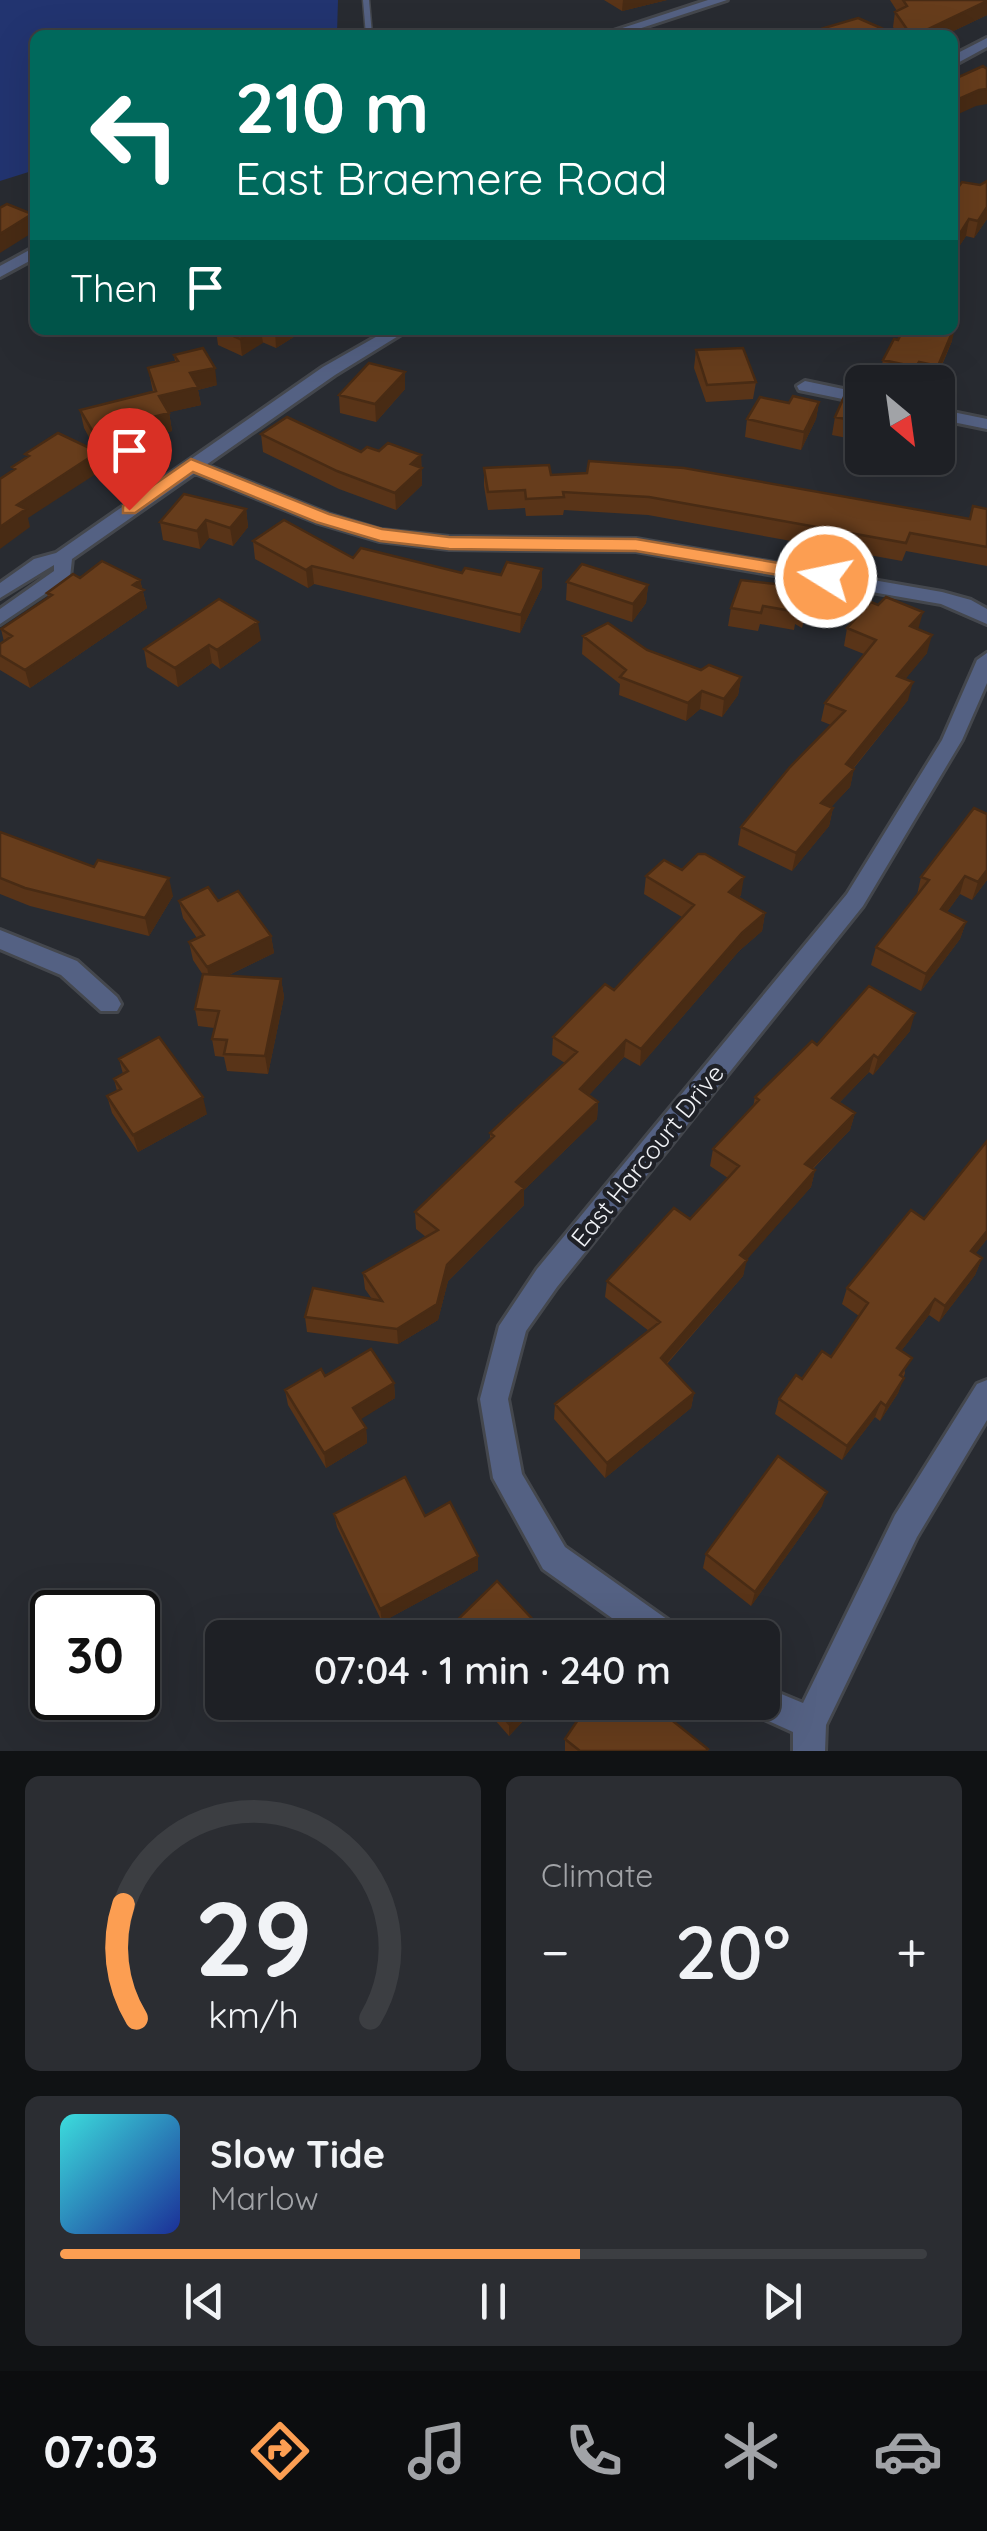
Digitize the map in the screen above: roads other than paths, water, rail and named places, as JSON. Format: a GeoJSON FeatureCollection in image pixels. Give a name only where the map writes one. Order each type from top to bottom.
{"type":"FeatureCollection","features":[{"type":"Feature","properties":{"kind":"street"},"geometry":{"type":"LineString","coordinates":[[672,0],[688,8]]}},
{"type":"Feature","properties":{"kind":"street"},"geometry":{"type":"LineString","coordinates":[[621,30],[721,0]]}},
{"type":"Feature","properties":{"kind":"street"},"geometry":{"type":"LineString","coordinates":[[958,59],[987,42]]}},
{"type":"Feature","properties":{"kind":"street"},"geometry":{"type":"LineString","coordinates":[[0,272],[30,255]]}},
{"type":"Feature","properties":{"kind":"street"},"geometry":{"type":"LineString","coordinates":[[0,592],[41,563],[64,558],[329,370],[391,335]]}},
{"type":"Feature","properties":{"kind":"street"},"geometry":{"type":"LineString","coordinates":[[804,386],[845,394]]}},
{"type":"Feature","properties":{"kind":"street"},"geometry":{"type":"LineString","coordinates":[[955,417],[987,424]]}},
{"type":"Feature","properties":{"kind":"street"},"geometry":{"type":"LineString","coordinates":[[191,465],[322,518],[380,535],[449,543],[636,545],[942,598],[964,604],[986,617]]}},
{"type":"Feature","properties":{"kind":"street"},"geometry":{"type":"LineString","coordinates":[[0,618],[62,573],[64,558]]}},
{"type":"Feature","properties":{"kind":"street","name":"East Harcourt Drive"},"geometry":{"type":"LineString","coordinates":[[641,1620],[554,1558],[508,1478],[494,1399],[513,1326],[547,1278],[855,900],[952,740],[987,660]]}},
{"type":"Feature","properties":{"kind":"street"},"geometry":{"type":"LineString","coordinates":[[0,939],[69,968],[109,1004]]}},
{"type":"Feature","properties":{"kind":"street"},"geometry":{"type":"LineString","coordinates":[[780,1715],[809,1737],[906,1526],[987,1394]]}},
{"type":"Feature","properties":{"kind":"lane"},"geometry":{"type":"LineString","coordinates":[[366,0],[369,30]]}}]}
